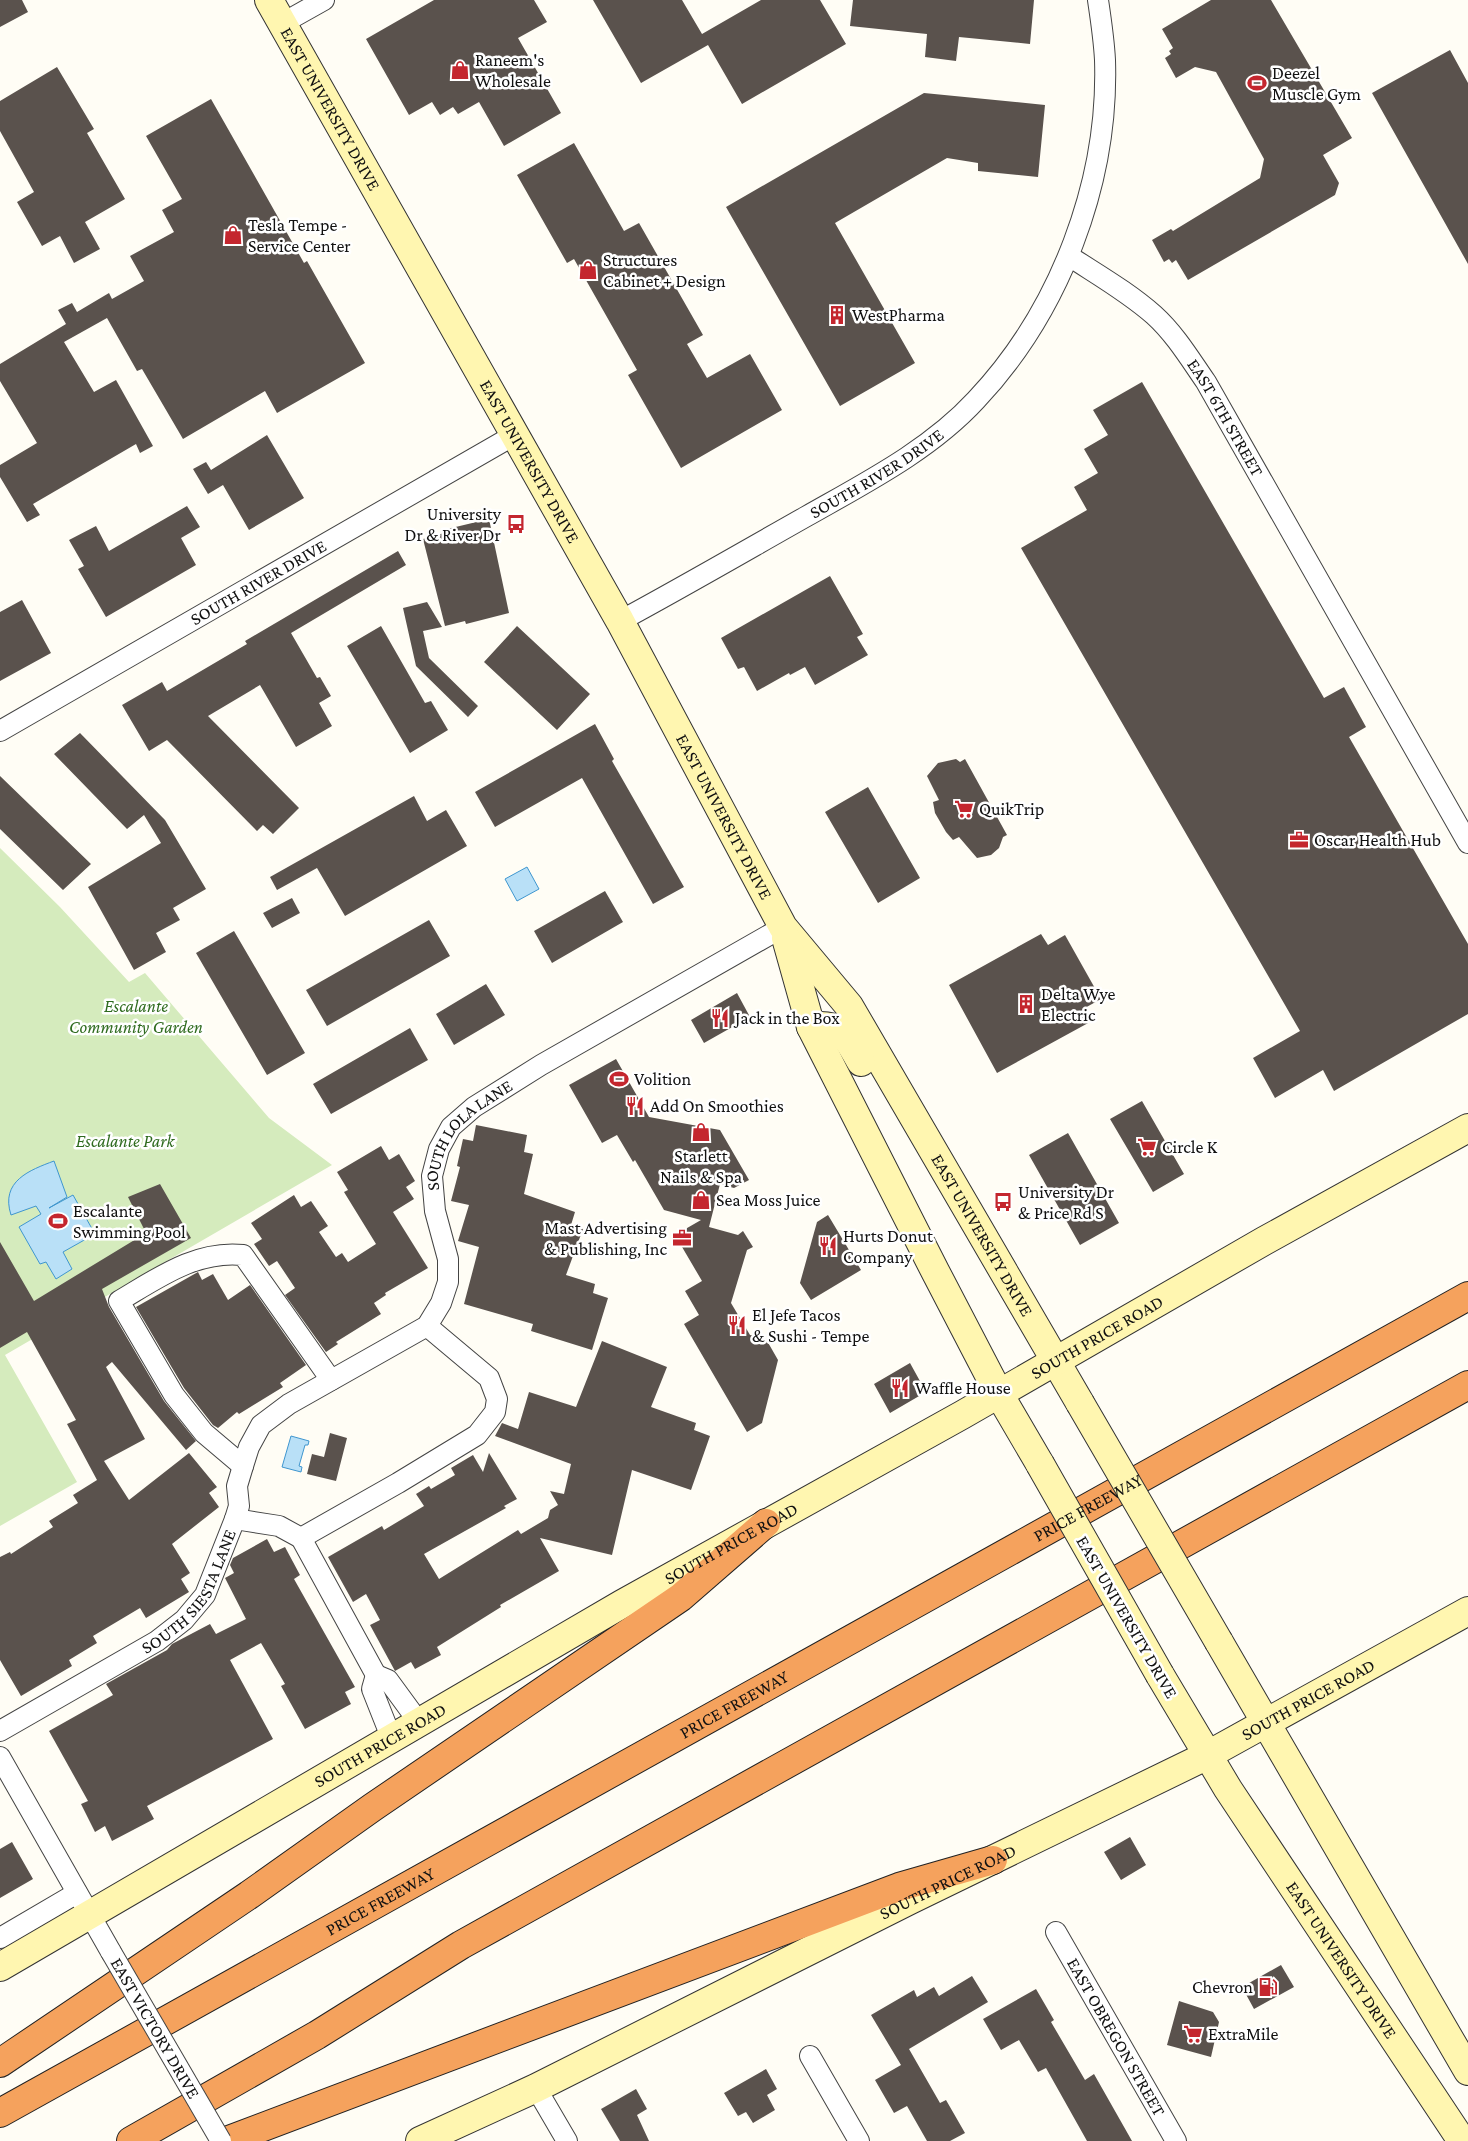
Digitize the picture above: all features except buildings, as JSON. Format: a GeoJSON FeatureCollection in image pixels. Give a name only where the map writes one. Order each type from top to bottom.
{"type":"FeatureCollection","features":[{"type":"Feature","properties":{"kind":"highway","name":"PRICE FREEWAY"},"geometry":{"type":"LineString","coordinates":[[0,2113],[1468,1296]]}},
{"type":"Feature","properties":{"kind":"highway"},"geometry":{"type":"LineString","coordinates":[[131,2141],[317,2036],[461,1945],[1468,1385]]}},
{"type":"Feature","properties":{"kind":"highway"},"geometry":{"type":"LineString","coordinates":[[0,2063],[249,1895],[373,1807],[681,1597],[766,1523]]}},
{"type":"Feature","properties":{"kind":"highway"},"geometry":{"type":"LineString","coordinates":[[226,2141],[899,1887],[993,1860]]}},
{"type":"Feature","properties":{"kind":"main road","name":"EAST UNIVERSITY DRIVE"},"geometry":{"type":"LineString","coordinates":[[269,0],[620,621],[783,927],[850,1006],[1468,2071]]}},
{"type":"Feature","properties":{"kind":"main road","name":"EAST UNIVERSITY DRIVE"},"geometry":{"type":"LineString","coordinates":[[783,927],[811,1027],[999,1394],[1206,1756],[1462,2141]]}},
{"type":"Feature","properties":{"kind":"main road"},"geometry":{"type":"LineString","coordinates":[[811,1027],[824,1024],[843,1032],[897,1120],[936,1153]]}},
{"type":"Feature","properties":{"kind":"main road","name":"SOUTH PRICE ROAD"},"geometry":{"type":"LineString","coordinates":[[0,1966],[83,1903],[391,1737],[766,1523],[999,1394],[1264,1241],[1468,1128]]}},
{"type":"Feature","properties":{"kind":"main road","name":"SOUTH PRICE ROAD"},"geometry":{"type":"LineString","coordinates":[[420,2141],[536,2088],[1206,1756],[1468,1611]]}},
{"type":"Feature","properties":{"kind":"street"},"geometry":{"type":"LineString","coordinates":[[283,23],[324,0]]}},
{"type":"Feature","properties":{"kind":"street"},"geometry":{"type":"LineString","coordinates":[[1069,256],[1087,198],[1100,140],[1105,60],[1098,0]]}},
{"type":"Feature","properties":{"kind":"street","name":"SOUTH RIVER DRIVE"},"geometry":{"type":"LineString","coordinates":[[620,621],[885,470],[937,435],[976,401],[1020,345],[1041,310],[1069,256]]}},
{"type":"Feature","properties":{"kind":"street","name":"EAST 6TH STREET"},"geometry":{"type":"LineString","coordinates":[[1069,256],[1119,287],[1155,316],[1178,340],[1206,382],[1468,842]]}},
{"type":"Feature","properties":{"kind":"street","name":"SOUTH RIVER DRIVE"},"geometry":{"type":"LineString","coordinates":[[0,731],[516,434]]}},
{"type":"Feature","properties":{"kind":"street","name":"SOUTH LOLA LANE"},"geometry":{"type":"LineString","coordinates":[[235,1519],[238,1506],[237,1486],[249,1447],[261,1425],[289,1404],[427,1326],[441,1303],[448,1282],[448,1259],[436,1211],[432,1176],[440,1149],[452,1127],[474,1107],[542,1065],[783,927]]}},
{"type":"Feature","properties":{"kind":"street"},"geometry":{"type":"LineString","coordinates":[[243,1466],[204,1433],[174,1395],[119,1301],[178,1265],[225,1253],[243,1254],[331,1380]]}},
{"type":"Feature","properties":{"kind":"street"},"geometry":{"type":"LineString","coordinates":[[418,1721],[388,1680],[376,1675],[301,1538],[398,1483],[477,1434],[495,1412],[497,1399],[489,1378],[475,1364],[427,1326]]}},
{"type":"Feature","properties":{"kind":"street","name":"SOUTH SIESTA LANE"},"geometry":{"type":"LineString","coordinates":[[0,1731],[156,1641],[184,1620],[205,1595],[235,1519],[279,1526],[301,1538]]}},
{"type":"Feature","properties":{"kind":"street"},"geometry":{"type":"LineString","coordinates":[[376,1675],[372,1688],[391,1737]]}},
{"type":"Feature","properties":{"kind":"street","name":"EAST VICTORY DRIVE"},"geometry":{"type":"LineString","coordinates":[[0,1757],[221,2141]]}},
{"type":"Feature","properties":{"kind":"street","name":"SOUTH PRICE ROAD"},"geometry":{"type":"LineString","coordinates":[[0,1938],[83,1903]]}},
{"type":"Feature","properties":{"kind":"street","name":"EAST OBREGON STREET"},"geometry":{"type":"LineString","coordinates":[[1056,1932],[1176,2141]]}},
{"type":"Feature","properties":{"kind":"street"},"geometry":{"type":"LineString","coordinates":[[810,2056],[859,2141]]}},
{"type":"Feature","properties":{"kind":"street"},"geometry":{"type":"LineString","coordinates":[[536,2088],[567,2141]]}},
{"type":"Feature","properties":{"kind":"green space","name":"Escalante Park"},"geometry":{"type":"Polygon","coordinates":[[[0,848],[60,907],[129,982],[145,973],[269,1118],[332,1165],[5,1355],[77,1482],[0,1526],[0,848]]]}},
{"type":"Feature","properties":{"kind":"water"},"geometry":{"type":"Polygon","coordinates":[[[527,867],[539,889],[517,901],[505,879],[527,867]]]}},
{"type":"Feature","properties":{"kind":"water","name":"Escalante Swimming Pool"},"geometry":{"type":"Polygon","coordinates":[[[54,1161],[67,1197],[49,1208],[73,1195],[95,1234],[63,1252],[72,1269],[56,1279],[46,1262],[40,1264],[19,1227],[41,1214],[36,1206],[11,1215],[9,1203],[13,1185],[19,1179],[36,1168],[54,1161]]]}},
{"type":"Feature","properties":{"kind":"water"},"geometry":{"type":"Polygon","coordinates":[[[291,1436],[309,1441],[308,1445],[305,1445],[299,1466],[302,1467],[301,1472],[282,1467],[291,1436]]]}},
{"type":"Feature","properties":{"kind":"place","name":"Raneem's Wholesale"},"geometry":{"type":"Point","coordinates":[460,70]}},
{"type":"Feature","properties":{"kind":"place","name":"Deezel Muscle Gym"},"geometry":{"type":"Point","coordinates":[1257,83]}},
{"type":"Feature","properties":{"kind":"place","name":"Tesla Tempe - Service Center"},"geometry":{"type":"Point","coordinates":[233,235]}},
{"type":"Feature","properties":{"kind":"place","name":"Structures Cabinet + Design"},"geometry":{"type":"Point","coordinates":[588,270]}},
{"type":"Feature","properties":{"kind":"place","name":"WestPharma"},"geometry":{"type":"Point","coordinates":[837,315]}},
{"type":"Feature","properties":{"kind":"place","name":"University Dr & River Dr"},"geometry":{"type":"Point","coordinates":[516,524]}},
{"type":"Feature","properties":{"kind":"place","name":"QuikTrip"},"geometry":{"type":"Point","coordinates":[964,809]}},
{"type":"Feature","properties":{"kind":"place","name":"Oscar Health Hub"},"geometry":{"type":"Point","coordinates":[1299,840]}},
{"type":"Feature","properties":{"kind":"place","name":"Delta Wye Electric"},"geometry":{"type":"Point","coordinates":[1026,1004]}},
{"type":"Feature","properties":{"kind":"place","name":"Jack in the Box"},"geometry":{"type":"Point","coordinates":[720,1018]}},
{"type":"Feature","properties":{"kind":"place","name":"Volition"},"geometry":{"type":"Point","coordinates":[619,1079]}},
{"type":"Feature","properties":{"kind":"place","name":"Add On Smoothies"},"geometry":{"type":"Point","coordinates":[635,1106]}},
{"type":"Feature","properties":{"kind":"place","name":"Starlett Nails & Spa"},"geometry":{"type":"Point","coordinates":[701,1132]}},
{"type":"Feature","properties":{"kind":"place","name":"Circle K"},"geometry":{"type":"Point","coordinates":[1147,1147]}},
{"type":"Feature","properties":{"kind":"place","name":"Sea Moss Juice"},"geometry":{"type":"Point","coordinates":[701,1200]}},
{"type":"Feature","properties":{"kind":"place","name":"University Dr & Price Rd S"},"geometry":{"type":"Point","coordinates":[1003,1202]}},
{"type":"Feature","properties":{"kind":"place","name":"Escalante Swimming Pool"},"geometry":{"type":"Point","coordinates":[58,1221]}},
{"type":"Feature","properties":{"kind":"place","name":"Mast Advertising & Publishing, Inc"},"geometry":{"type":"Point","coordinates":[682,1238]}},
{"type":"Feature","properties":{"kind":"place","name":"Hurts Donut Company"},"geometry":{"type":"Point","coordinates":[828,1246]}},
{"type":"Feature","properties":{"kind":"place","name":"El Jefe Tacos & Sushi - Tempe"},"geometry":{"type":"Point","coordinates":[737,1325]}},
{"type":"Feature","properties":{"kind":"place","name":"Waffle House"},"geometry":{"type":"Point","coordinates":[900,1388]}},
{"type":"Feature","properties":{"kind":"place","name":"Chevron"},"geometry":{"type":"Point","coordinates":[1268,1987]}},
{"type":"Feature","properties":{"kind":"place","name":"ExtraMile"},"geometry":{"type":"Point","coordinates":[1193,2034]}},
{"type":"Feature","properties":{"kind":"park label","name":"Escalante Community Garden"},"geometry":{"type":"Point","coordinates":[136,1016]}}]}
